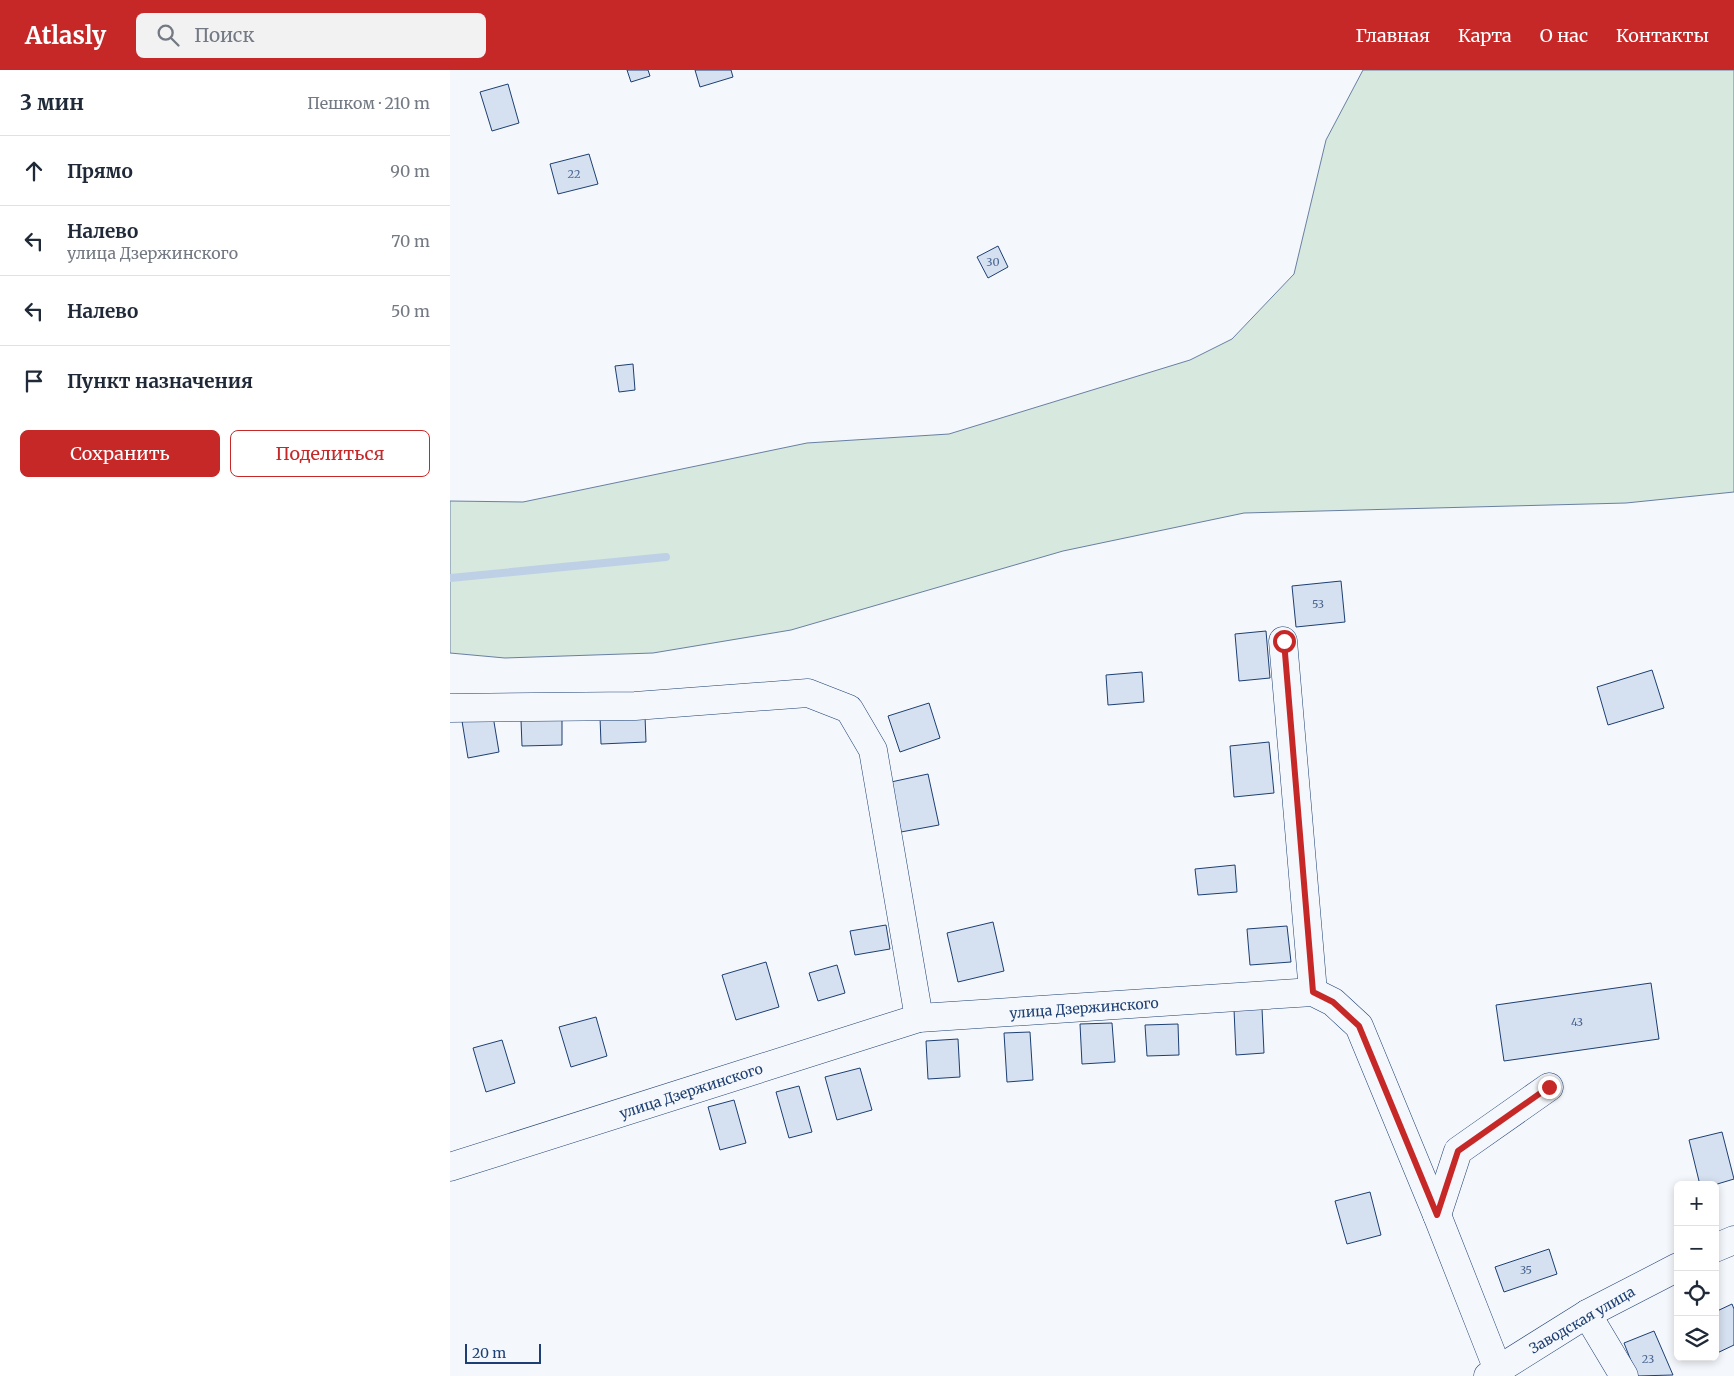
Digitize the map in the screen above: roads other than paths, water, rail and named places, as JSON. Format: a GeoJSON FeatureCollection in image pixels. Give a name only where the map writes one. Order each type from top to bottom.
{"type":"FeatureCollection","features":[{"type":"Feature","properties":{"kind":"street"},"geometry":{"type":"LineString","coordinates":[[1284,641],[1313,992],[1333,1002],[1359,1026],[1437,1215],[1493,1373]]}},
{"type":"Feature","properties":{"kind":"street"},"geometry":{"type":"LineString","coordinates":[[450,708],[635,706],[808,693],[849,709],[873,750],[919,1018]]}},
{"type":"Feature","properties":{"kind":"street","name":"улица Дзержинского"},"geometry":{"type":"LineString","coordinates":[[450,1167],[919,1018],[1313,992]]}},
{"type":"Feature","properties":{"kind":"street"},"geometry":{"type":"LineString","coordinates":[[1437,1215],[1458,1151],[1549,1087]]}},
{"type":"Feature","properties":{"kind":"street"},"geometry":{"type":"LineString","coordinates":[[1719,1246],[1734,1240]]}},
{"type":"Feature","properties":{"kind":"street","name":"Заводская улица"},"geometry":{"type":"LineString","coordinates":[[1493,1373],[1587,1314],[1674,1269]]}},
{"type":"Feature","properties":{"kind":"street"},"geometry":{"type":"LineString","coordinates":[[1587,1314],[1624,1376]]}},
{"type":"Feature","properties":{"kind":"waterway"},"geometry":{"type":"LineString","coordinates":[[450,578],[666,557]]}}]}
